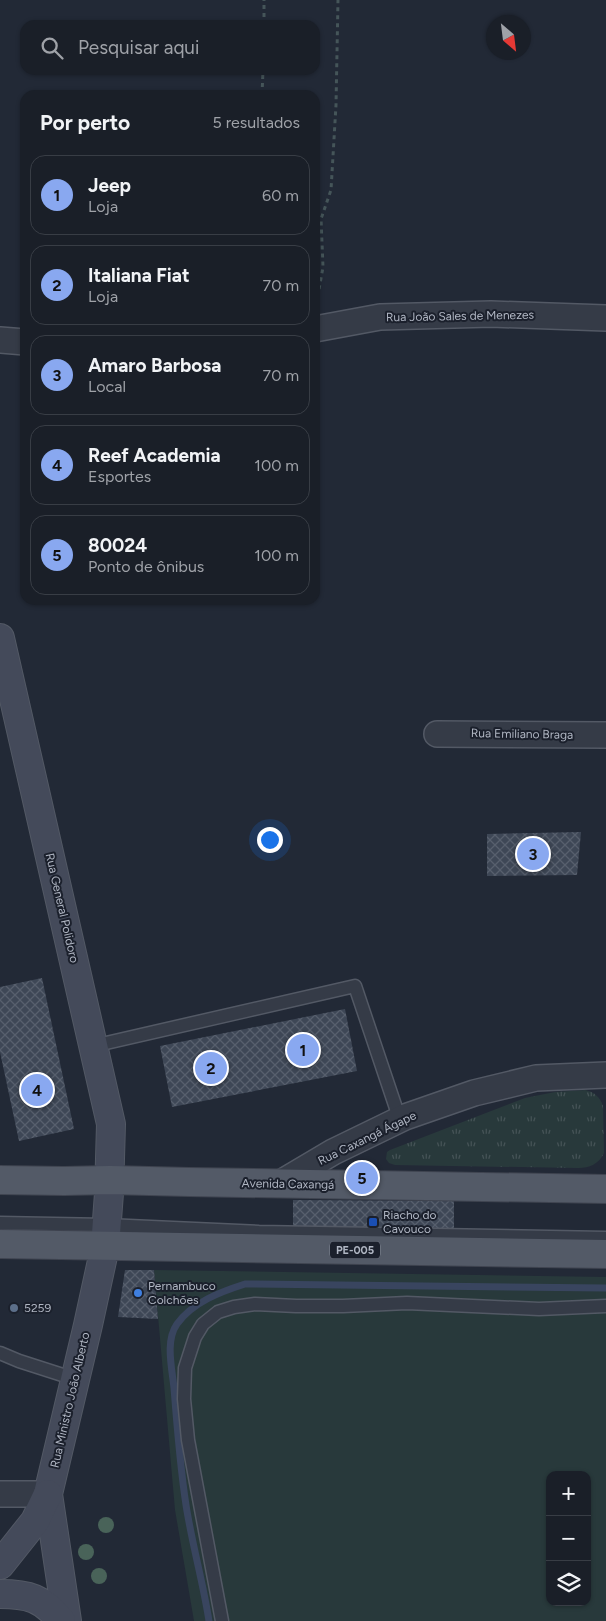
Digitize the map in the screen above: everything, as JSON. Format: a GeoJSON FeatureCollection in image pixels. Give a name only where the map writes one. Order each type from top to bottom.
{"type":"FeatureCollection","features":[{"type":"Feature","properties":{"kind":"main road","name":"Avenida Caxangá"},"geometry":{"type":"LineString","coordinates":[[0,1180],[64,1181],[106,1190],[279,1184],[606,1189]]}},
{"type":"Feature","properties":{"kind":"main road","name":"PE-005"},"geometry":{"type":"LineString","coordinates":[[0,1244],[106,1236],[606,1254]]}},
{"type":"Feature","properties":{"kind":"street","name":"Rua João Sales de Menezes"},"geometry":{"type":"LineString","coordinates":[[320,328],[380,317],[399,316],[490,314],[606,318]]}},
{"type":"Feature","properties":{"kind":"street"},"geometry":{"type":"LineString","coordinates":[[0,340],[20,342]]}},
{"type":"Feature","properties":{"kind":"street","name":"Rua General Polidoro"},"geometry":{"type":"LineString","coordinates":[[0,638],[11,731],[94,1046],[111,1124],[106,1190]]}},
{"type":"Feature","properties":{"kind":"street","name":"Rua Emiliano Braga"},"geometry":{"type":"LineString","coordinates":[[437,734],[606,735]]}},
{"type":"Feature","properties":{"kind":"street","name":"Rua Caxangá Ágape"},"geometry":{"type":"LineString","coordinates":[[279,1184],[333,1152],[400,1120],[474,1093],[536,1078],[606,1076]]}},
{"type":"Feature","properties":{"kind":"street","name":"Rua Ministro João Alberto"},"geometry":{"type":"LineString","coordinates":[[67,1621],[48,1494],[106,1236],[106,1190]]}},
{"type":"Feature","properties":{"kind":"street"},"geometry":{"type":"LineString","coordinates":[[0,1494],[48,1494],[35,1521],[0,1565]]}},
{"type":"Feature","properties":{"kind":"street"},"geometry":{"type":"LineString","coordinates":[[0,1594],[18,1594],[34,1598],[53,1611],[61,1621]]}},
{"type":"Feature","properties":{"kind":"lane"},"geometry":{"type":"LineString","coordinates":[[94,1046],[355,986],[400,1120]]}},
{"type":"Feature","properties":{"kind":"lane"},"geometry":{"type":"LineString","coordinates":[[0,1192],[106,1190]]}},
{"type":"Feature","properties":{"kind":"lane"},"geometry":{"type":"LineString","coordinates":[[0,1223],[106,1236],[259,1232],[606,1238]]}},
{"type":"Feature","properties":{"kind":"lane"},"geometry":{"type":"LineString","coordinates":[[222,1621],[188,1440],[184,1399],[185,1368],[195,1337],[203,1324],[218,1312],[234,1307],[255,1304],[343,1306],[407,1303],[539,1310],[606,1306]]}},
{"type":"Feature","properties":{"kind":"lane"},"geometry":{"type":"LineString","coordinates":[[0,1352],[75,1379]]}},
{"type":"Feature","properties":{"kind":"path"},"geometry":{"type":"LineString","coordinates":[[264,0],[264,20]]}},
{"type":"Feature","properties":{"kind":"path"},"geometry":{"type":"LineString","coordinates":[[320,283],[323,266],[321,220],[331,190],[336,105],[338,0]]}},
{"type":"Feature","properties":{"kind":"path"},"geometry":{"type":"LineString","coordinates":[[262,90],[263,75]]}},
{"type":"Feature","properties":{"kind":"green space"},"geometry":{"type":"Polygon","coordinates":[[[585,1090],[596,1095],[603,1106],[604,1153],[596,1163],[590,1166],[578,1168],[395,1165],[389,1163],[386,1159],[387,1152],[390,1150],[525,1098],[555,1092],[585,1090]]]}},
{"type":"Feature","properties":{"kind":"green space"},"geometry":{"type":"Polygon","coordinates":[[[154,1270],[606,1277],[606,1621],[194,1621],[175,1510],[154,1270]]]}},
{"type":"Feature","properties":{"kind":"building"},"geometry":{"type":"Polygon","coordinates":[[[581,832],[577,875],[487,876],[487,834],[581,832]]]}},
{"type":"Feature","properties":{"kind":"building"},"geometry":{"type":"Polygon","coordinates":[[[42,978],[74,1129],[19,1141],[0,1052],[0,987],[42,978]]]}},
{"type":"Feature","properties":{"kind":"building"},"geometry":{"type":"Polygon","coordinates":[[[345,1009],[357,1071],[172,1107],[160,1046],[345,1009]]]}},
{"type":"Feature","properties":{"kind":"building","name":"Riacho do Cavouco"},"geometry":{"type":"Polygon","coordinates":[[[293,1200],[454,1201],[454,1231],[293,1230],[293,1200]]]}},
{"type":"Feature","properties":{"kind":"building","name":"Pernambuco Colchões"},"geometry":{"type":"Polygon","coordinates":[[[125,1270],[154,1270],[158,1319],[118,1317],[125,1270]]]}},
{"type":"Feature","properties":{"kind":"waterway"},"geometry":{"type":"LineString","coordinates":[[209,1621],[186,1505],[170,1355],[173,1331],[183,1316],[217,1294],[245,1284],[606,1288]]}},
{"type":"Feature","properties":{"kind":"place","name":"Amaro Barbosa"},"geometry":{"type":"Point","coordinates":[533,854]}},
{"type":"Feature","properties":{"kind":"place","name":"Jeep"},"geometry":{"type":"Point","coordinates":[303,1050]}},
{"type":"Feature","properties":{"kind":"place","name":"Italiana Fiat"},"geometry":{"type":"Point","coordinates":[211,1068]}},
{"type":"Feature","properties":{"kind":"place","name":"Reef Academia"},"geometry":{"type":"Point","coordinates":[37,1090]}},
{"type":"Feature","properties":{"kind":"place","name":"80024"},"geometry":{"type":"Point","coordinates":[362,1178]}},
{"type":"Feature","properties":{"kind":"place","name":"Riacho do Cavouco"},"geometry":{"type":"Point","coordinates":[373,1222]}},
{"type":"Feature","properties":{"kind":"place","name":"Pernambuco Colchões"},"geometry":{"type":"Point","coordinates":[138,1293]}},
{"type":"Feature","properties":{"kind":"place","name":"5259"},"geometry":{"type":"Point","coordinates":[14,1308]}}]}
